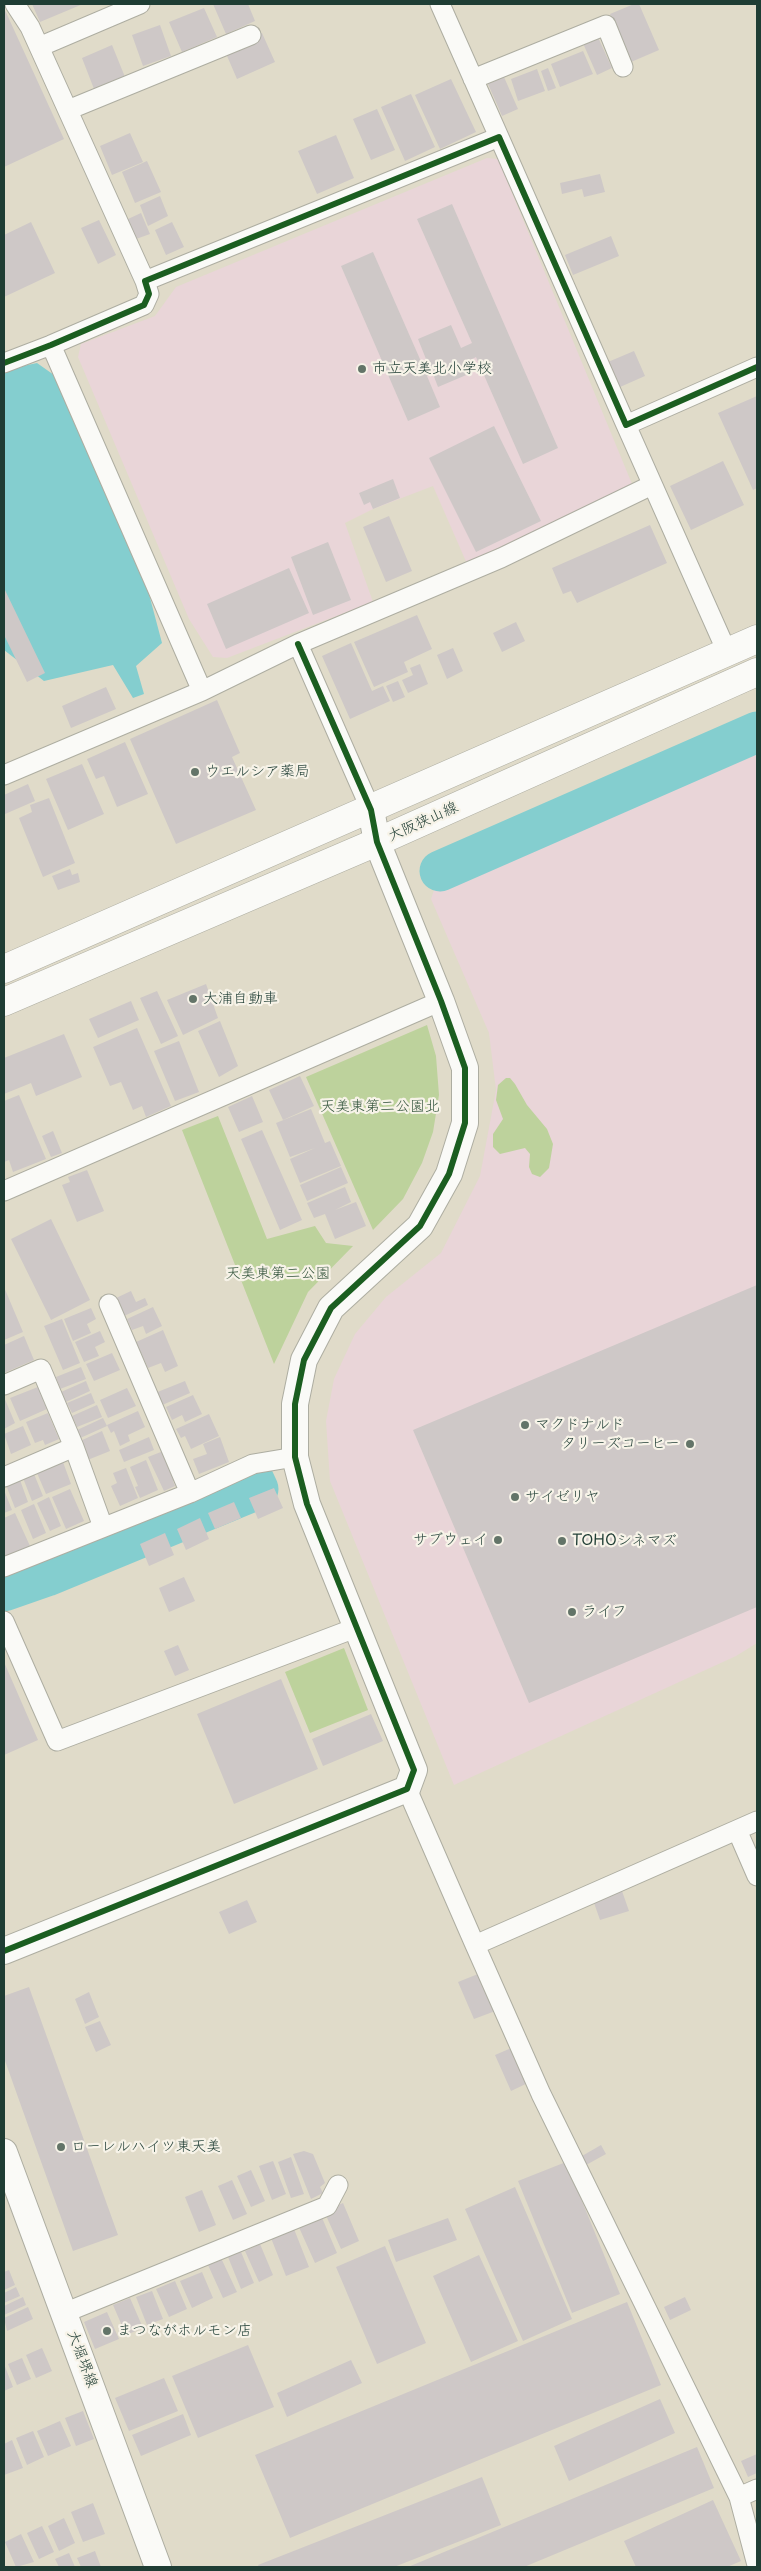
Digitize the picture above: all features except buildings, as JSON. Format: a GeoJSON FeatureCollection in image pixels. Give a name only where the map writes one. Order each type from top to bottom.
{"type":"FeatureCollection","features":[{"type":"Feature","properties":{"kind":"main road"},"geometry":{"type":"LineString","coordinates":[[4,969],[371,810],[757,639]]}},
{"type":"Feature","properties":{"kind":"main road","name":"大阪狭山線"},"geometry":{"type":"LineString","coordinates":[[4,1002],[378,842],[757,672]]}},
{"type":"Feature","properties":{"kind":"street"},"geometry":{"type":"LineString","coordinates":[[4,363],[144,305],[149,294],[145,281],[39,47],[15,4]]}},
{"type":"Feature","properties":{"kind":"street"},"geometry":{"type":"LineString","coordinates":[[39,47],[140,4]]}},
{"type":"Feature","properties":{"kind":"street"},"geometry":{"type":"LineString","coordinates":[[440,4],[727,652]]}},
{"type":"Feature","properties":{"kind":"street"},"geometry":{"type":"LineString","coordinates":[[473,79],[606,25],[623,67]]}},
{"type":"Feature","properties":{"kind":"street"},"geometry":{"type":"LineString","coordinates":[[68,110],[251,35]]}},
{"type":"Feature","properties":{"kind":"street"},"geometry":{"type":"LineString","coordinates":[[145,281],[499,137]]}},
{"type":"Feature","properties":{"kind":"street"},"geometry":{"type":"LineString","coordinates":[[51,345],[202,691]]}},
{"type":"Feature","properties":{"kind":"street"},"geometry":{"type":"LineString","coordinates":[[626,425],[757,367]]}},
{"type":"Feature","properties":{"kind":"street"},"geometry":{"type":"LineString","coordinates":[[4,775],[202,691],[298,644],[502,558],[652,486]]}},
{"type":"Feature","properties":{"kind":"street"},"geometry":{"type":"LineString","coordinates":[[298,644],[371,810],[378,842],[441,1001],[465,1068],[466,1123],[449,1174],[420,1226],[331,1308],[304,1360],[295,1404],[295,1456],[307,1504],[414,1770],[407,1789],[541,2094],[738,2497],[757,2565]]}},
{"type":"Feature","properties":{"kind":"street"},"geometry":{"type":"LineString","coordinates":[[4,1192],[441,1001]]}},
{"type":"Feature","properties":{"kind":"street"},"geometry":{"type":"LineString","coordinates":[[108,1304],[190,1493]]}},
{"type":"Feature","properties":{"kind":"street"},"geometry":{"type":"LineString","coordinates":[[4,1384],[41,1369],[74,1448],[103,1526]]}},
{"type":"Feature","properties":{"kind":"street"},"geometry":{"type":"LineString","coordinates":[[4,1477],[74,1448]]}},
{"type":"Feature","properties":{"kind":"street"},"geometry":{"type":"LineString","coordinates":[[4,1567],[190,1493],[253,1464],[295,1456]]}},
{"type":"Feature","properties":{"kind":"street"},"geometry":{"type":"LineString","coordinates":[[4,1621],[56,1741],[358,1627]]}},
{"type":"Feature","properties":{"kind":"street"},"geometry":{"type":"LineString","coordinates":[[4,1951],[407,1789]]}},
{"type":"Feature","properties":{"kind":"street"},"geometry":{"type":"LineString","coordinates":[[475,1945],[757,1821]]}},
{"type":"Feature","properties":{"kind":"street"},"geometry":{"type":"LineString","coordinates":[[737,1830],[757,1876]]}},
{"type":"Feature","properties":{"kind":"street","name":"大堀堺線"},"geometry":{"type":"LineString","coordinates":[[4,2152],[158,2567]]}},
{"type":"Feature","properties":{"kind":"street"},"geometry":{"type":"LineString","coordinates":[[64,2313],[327,2206],[338,2185]]}},
{"type":"Feature","properties":{"kind":"street"},"geometry":{"type":"LineString","coordinates":[[738,2497],[757,2489]]}},
{"type":"Feature","properties":{"kind":"shaded area"},"geometry":{"type":"Polygon","coordinates":[[[487,158],[498,159],[632,484],[468,566],[433,486],[373,509],[345,523],[373,602],[227,658],[213,657],[189,619],[78,357],[81,344],[155,316],[176,287],[487,158]]]}},
{"type":"Feature","properties":{"kind":"shaded area"},"geometry":{"type":"Polygon","coordinates":[[[757,740],[757,1643],[736,1656],[454,1785],[330,1481],[326,1421],[334,1379],[355,1334],[386,1297],[441,1253],[480,1176],[496,1090],[489,1033],[431,899],[438,878],[757,740]]]}},
{"type":"Feature","properties":{"kind":"green space","name":"天美東第二公園北"},"geometry":{"type":"Polygon","coordinates":[[[427,1025],[436,1056],[439,1095],[433,1132],[422,1163],[403,1199],[373,1230],[306,1077],[427,1025]]]}},
{"type":"Feature","properties":{"kind":"green space"},"geometry":{"type":"Polygon","coordinates":[[[506,1078],[510,1078],[515,1084],[527,1105],[547,1129],[553,1144],[549,1168],[540,1177],[532,1174],[529,1167],[530,1154],[525,1148],[500,1154],[493,1147],[493,1134],[503,1119],[496,1100],[498,1085],[506,1078]]]}},
{"type":"Feature","properties":{"kind":"green space","name":"天美東第二公園"},"geometry":{"type":"Polygon","coordinates":[[[218,1116],[267,1239],[315,1226],[326,1243],[353,1246],[308,1292],[274,1364],[182,1130],[218,1116]]]}},
{"type":"Feature","properties":{"kind":"green space"},"geometry":{"type":"Polygon","coordinates":[[[344,1648],[368,1710],[310,1733],[285,1672],[344,1648]]]}},
{"type":"Feature","properties":{"kind":"water"},"geometry":{"type":"Polygon","coordinates":[[[37,363],[54,375],[149,594],[162,643],[136,666],[144,694],[133,698],[113,665],[44,681],[4,650],[4,370],[37,363]]]}},
{"type":"Feature","properties":{"kind":"waterway"},"geometry":{"type":"LineString","coordinates":[[440,871],[757,732]]}},
{"type":"Feature","properties":{"kind":"waterway"},"geometry":{"type":"LineString","coordinates":[[4,1591],[47,1576],[258,1489],[252,1476]]}},
{"type":"Feature","properties":{"kind":"cycle path"},"geometry":{"type":"LineString","coordinates":[[4,363],[144,305],[149,294],[145,281],[499,137],[626,425],[757,367]]}},
{"type":"Feature","properties":{"kind":"cycle path"},"geometry":{"type":"LineString","coordinates":[[4,1951],[407,1789],[414,1770],[307,1504],[295,1457],[295,1404],[304,1360],[331,1308],[420,1226],[449,1174],[465,1123],[465,1068],[441,1001],[377,842],[371,810],[298,644]]}},
{"type":"Feature","properties":{"kind":"place","name":"市立天美北小学校"},"geometry":{"type":"Point","coordinates":[362,369]}},
{"type":"Feature","properties":{"kind":"place","name":"ウエルシア薬局"},"geometry":{"type":"Point","coordinates":[195,772]}},
{"type":"Feature","properties":{"kind":"place","name":"大浦自動車"},"geometry":{"type":"Point","coordinates":[193,999]}},
{"type":"Feature","properties":{"kind":"place","name":"マクドナルド"},"geometry":{"type":"Point","coordinates":[525,1425]}},
{"type":"Feature","properties":{"kind":"place","name":"タリーズコーヒー"},"geometry":{"type":"Point","coordinates":[690,1444]}},
{"type":"Feature","properties":{"kind":"place","name":"サイゼリヤ"},"geometry":{"type":"Point","coordinates":[515,1497]}},
{"type":"Feature","properties":{"kind":"place","name":"サブウェイ"},"geometry":{"type":"Point","coordinates":[498,1540]}},
{"type":"Feature","properties":{"kind":"place","name":"TOHOシネマズ"},"geometry":{"type":"Point","coordinates":[562,1541]}},
{"type":"Feature","properties":{"kind":"place","name":"ライフ"},"geometry":{"type":"Point","coordinates":[572,1612]}},
{"type":"Feature","properties":{"kind":"place","name":"ローレルハイツ東天美"},"geometry":{"type":"Point","coordinates":[61,2147]}},
{"type":"Feature","properties":{"kind":"place","name":"まつながホルモン店"},"geometry":{"type":"Point","coordinates":[107,2331]}}]}
